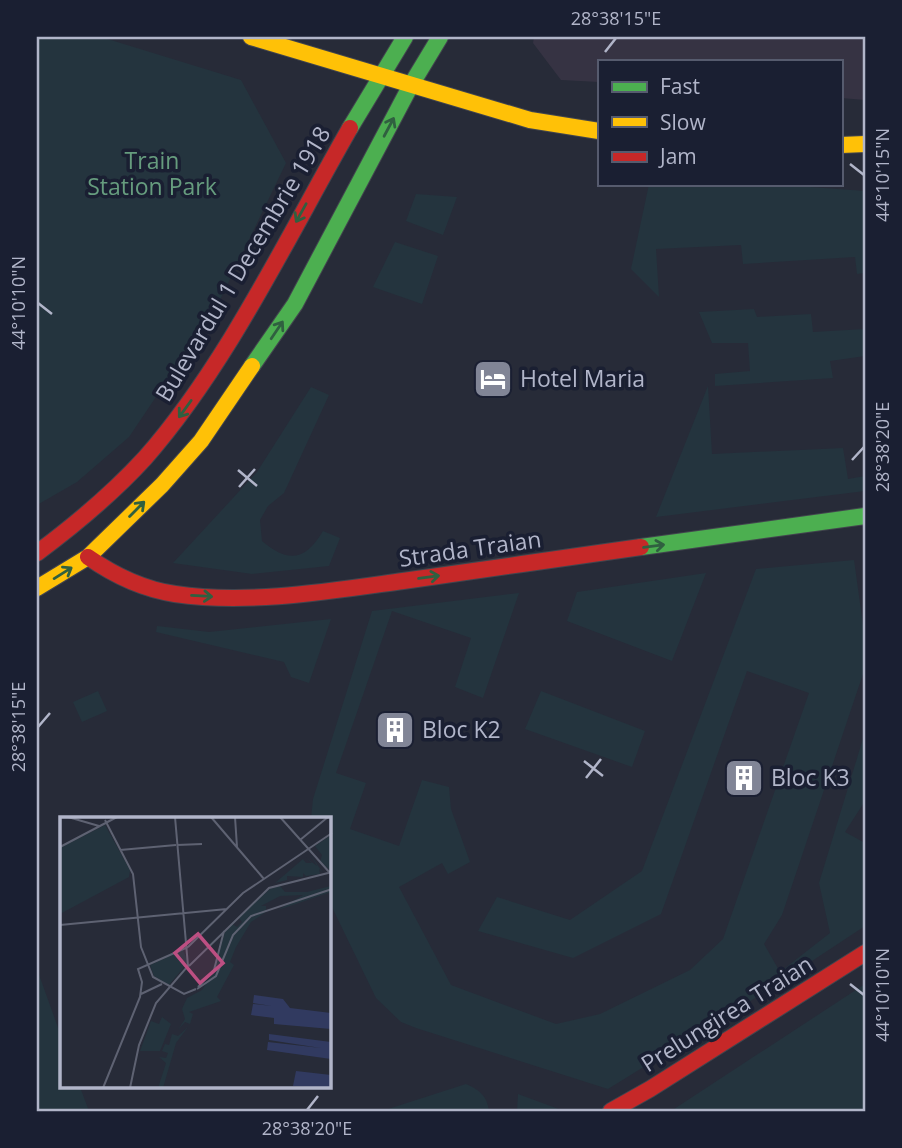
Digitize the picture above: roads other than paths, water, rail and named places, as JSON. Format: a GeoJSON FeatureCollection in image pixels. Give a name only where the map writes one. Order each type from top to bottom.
{"type":"FeatureCollection","features":[{"type":"Feature","properties":{"kind":"main road"},"geometry":{"type":"LineString","coordinates":[[251,37],[530,120],[598,131]]}},
{"type":"Feature","properties":{"kind":"main road","name":"Bulevardul 1 Decembrie 1918"},"geometry":{"type":"LineString","coordinates":[[37,553],[64,535],[120,485],[173,425],[196,394],[225,348],[380,75],[405,37]]}},
{"type":"Feature","properties":{"kind":"main road"},"geometry":{"type":"LineString","coordinates":[[37,588],[88,557],[162,485],[201,441],[295,304],[439,37]]}},
{"type":"Feature","properties":{"kind":"main road"},"geometry":{"type":"LineString","coordinates":[[842,145],[865,144]]}},
{"type":"Feature","properties":{"kind":"main road","name":"Strada Traian"},"geometry":{"type":"LineString","coordinates":[[88,557],[112,574],[135,584],[175,594],[242,598],[358,587],[865,516]]}},
{"type":"Feature","properties":{"kind":"main road","name":"Prelungirea Traian"},"geometry":{"type":"LineString","coordinates":[[611,1111],[865,953]]}},
{"type":"Feature","properties":{"kind":"place","name":"Hotel Maria"},"geometry":{"type":"Point","coordinates":[493,379]}},
{"type":"Feature","properties":{"kind":"place","name":"Bloc K2"},"geometry":{"type":"Point","coordinates":[395,730]}},
{"type":"Feature","properties":{"kind":"place","name":"Bloc K3"},"geometry":{"type":"Point","coordinates":[744,778]}},
{"type":"Feature","properties":{"kind":"park label","name":"Train Station Park"},"geometry":{"type":"Point","coordinates":[152,174]}}]}
